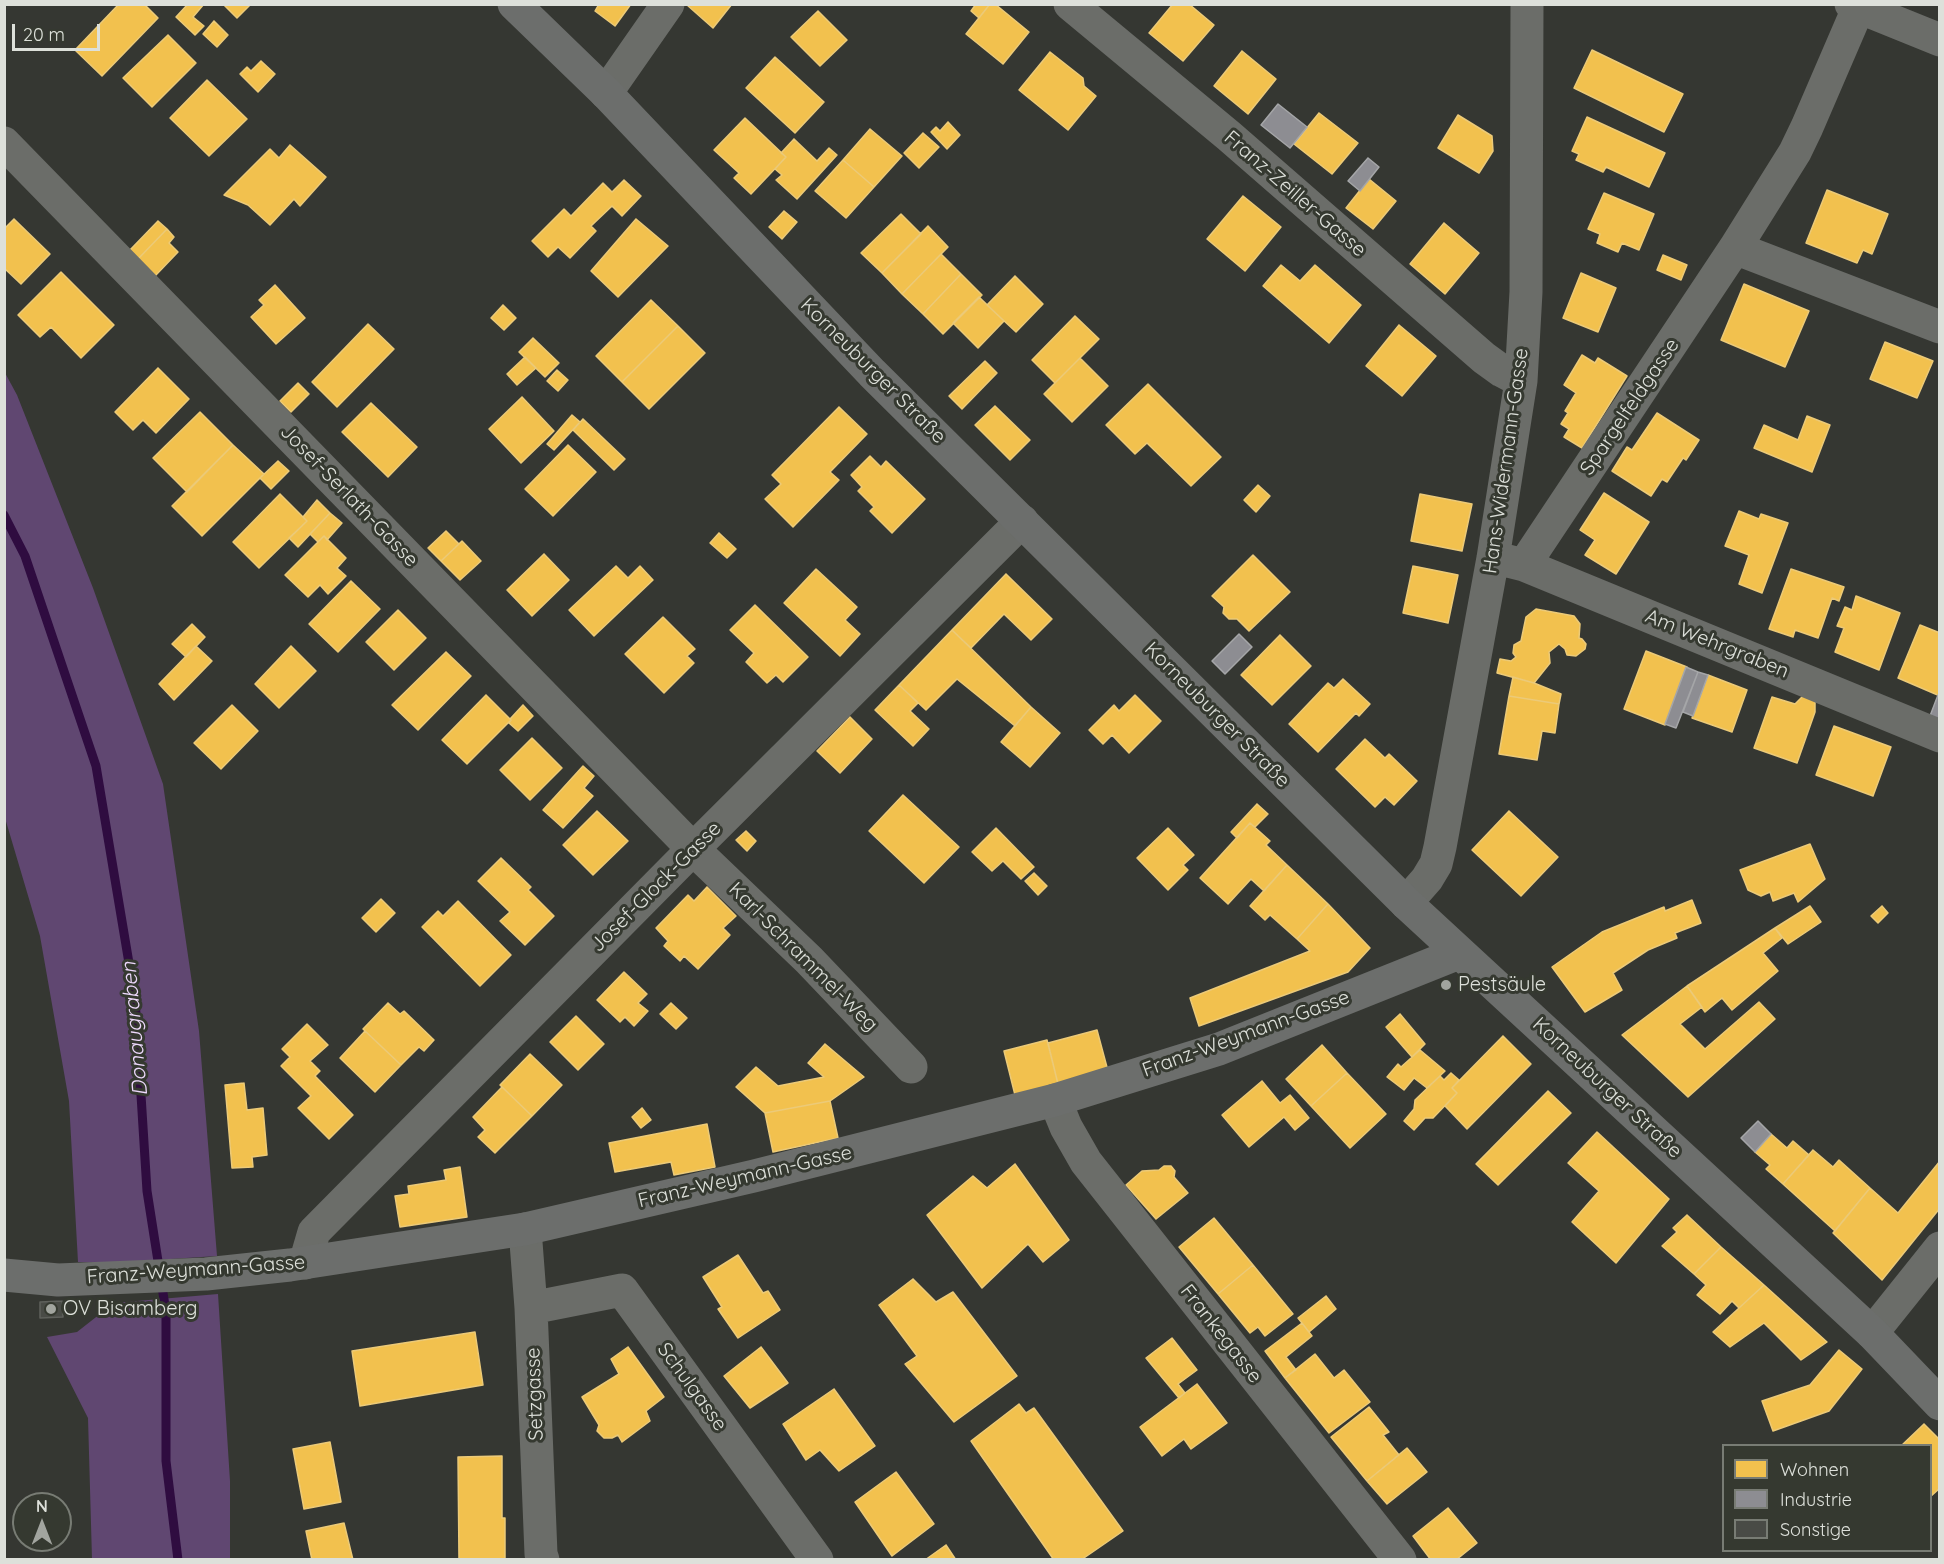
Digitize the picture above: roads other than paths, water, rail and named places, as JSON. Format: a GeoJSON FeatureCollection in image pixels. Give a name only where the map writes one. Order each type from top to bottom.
{"type":"FeatureCollection","features":[{"type":"Feature","properties":{"kind":"street","name":"Korneuburger Straße"},"geometry":{"type":"LineString","coordinates":[[514,4],[606,93],[872,374],[1022,520],[1406,903],[1872,1333],[1940,1404]]}},
{"type":"Feature","properties":{"kind":"street"},"geometry":{"type":"LineString","coordinates":[[606,93],[668,4]]}},
{"type":"Feature","properties":{"kind":"street","name":"Franz-Zeiller-Gasse"},"geometry":{"type":"LineString","coordinates":[[1070,4],[1229,136],[1484,358],[1502,372],[1521,381]]}},
{"type":"Feature","properties":{"kind":"street","name":"Hans-Widermann-Gasse"},"geometry":{"type":"LineString","coordinates":[[1406,903],[1427,879],[1436,864],[1509,562],[1526,292],[1527,4]]}},
{"type":"Feature","properties":{"kind":"street"},"geometry":{"type":"LineString","coordinates":[[1856,6],[1940,39]]}},
{"type":"Feature","properties":{"kind":"street","name":"Spargelfeldgasse"},"geometry":{"type":"LineString","coordinates":[[1509,562],[1735,248],[1795,152],[1856,6]]}},
{"type":"Feature","properties":{"kind":"street","name":"Josef-Serlath-Gasse"},"geometry":{"type":"LineString","coordinates":[[4,143],[693,849]]}},
{"type":"Feature","properties":{"kind":"street"},"geometry":{"type":"LineString","coordinates":[[1735,248],[1940,327]]}},
{"type":"Feature","properties":{"kind":"street","name":"Josef-Glock-Gasse"},"geometry":{"type":"LineString","coordinates":[[305,1263],[314,1232],[1022,520]]}},
{"type":"Feature","properties":{"kind":"street","name":"Am Wehrgraben"},"geometry":{"type":"LineString","coordinates":[[1509,562],[1940,736]]}},
{"type":"Feature","properties":{"kind":"street","name":"Karl-Schrammel-Weg"},"geometry":{"type":"LineString","coordinates":[[693,849],[809,960],[911,1067]]}},
{"type":"Feature","properties":{"kind":"street","name":"Franz-Weymann-Gasse"},"geometry":{"type":"LineString","coordinates":[[4,1275],[58,1280],[206,1274],[305,1263],[525,1229],[766,1173],[1055,1100],[1219,1049],[1459,952]]}},
{"type":"Feature","properties":{"kind":"street","name":"Frankegasse"},"geometry":{"type":"LineString","coordinates":[[1055,1100],[1066,1127],[1086,1162],[1400,1560]]}},
{"type":"Feature","properties":{"kind":"street","name":"Setzgasse"},"geometry":{"type":"LineString","coordinates":[[525,1229],[543,1560]]}},
{"type":"Feature","properties":{"kind":"street"},"geometry":{"type":"LineString","coordinates":[[1872,1333],[1940,1248]]}},
{"type":"Feature","properties":{"kind":"street","name":"Schulgasse"},"geometry":{"type":"LineString","coordinates":[[531,1308],[622,1290],[817,1560]]}},
{"type":"Feature","properties":{"kind":"waterway","name":"Donaugraben"},"geometry":{"type":"LineString","coordinates":[[4,515],[25,556],[96,766],[135,999],[147,1191],[166,1312],[166,1461],[178,1560]]}},
{"type":"Feature","properties":{"kind":"place","name":"Pestsäule"},"geometry":{"type":"Point","coordinates":[1446,985]}},
{"type":"Feature","properties":{"kind":"place","name":"OV Bisamberg"},"geometry":{"type":"Point","coordinates":[51,1309]}}]}
